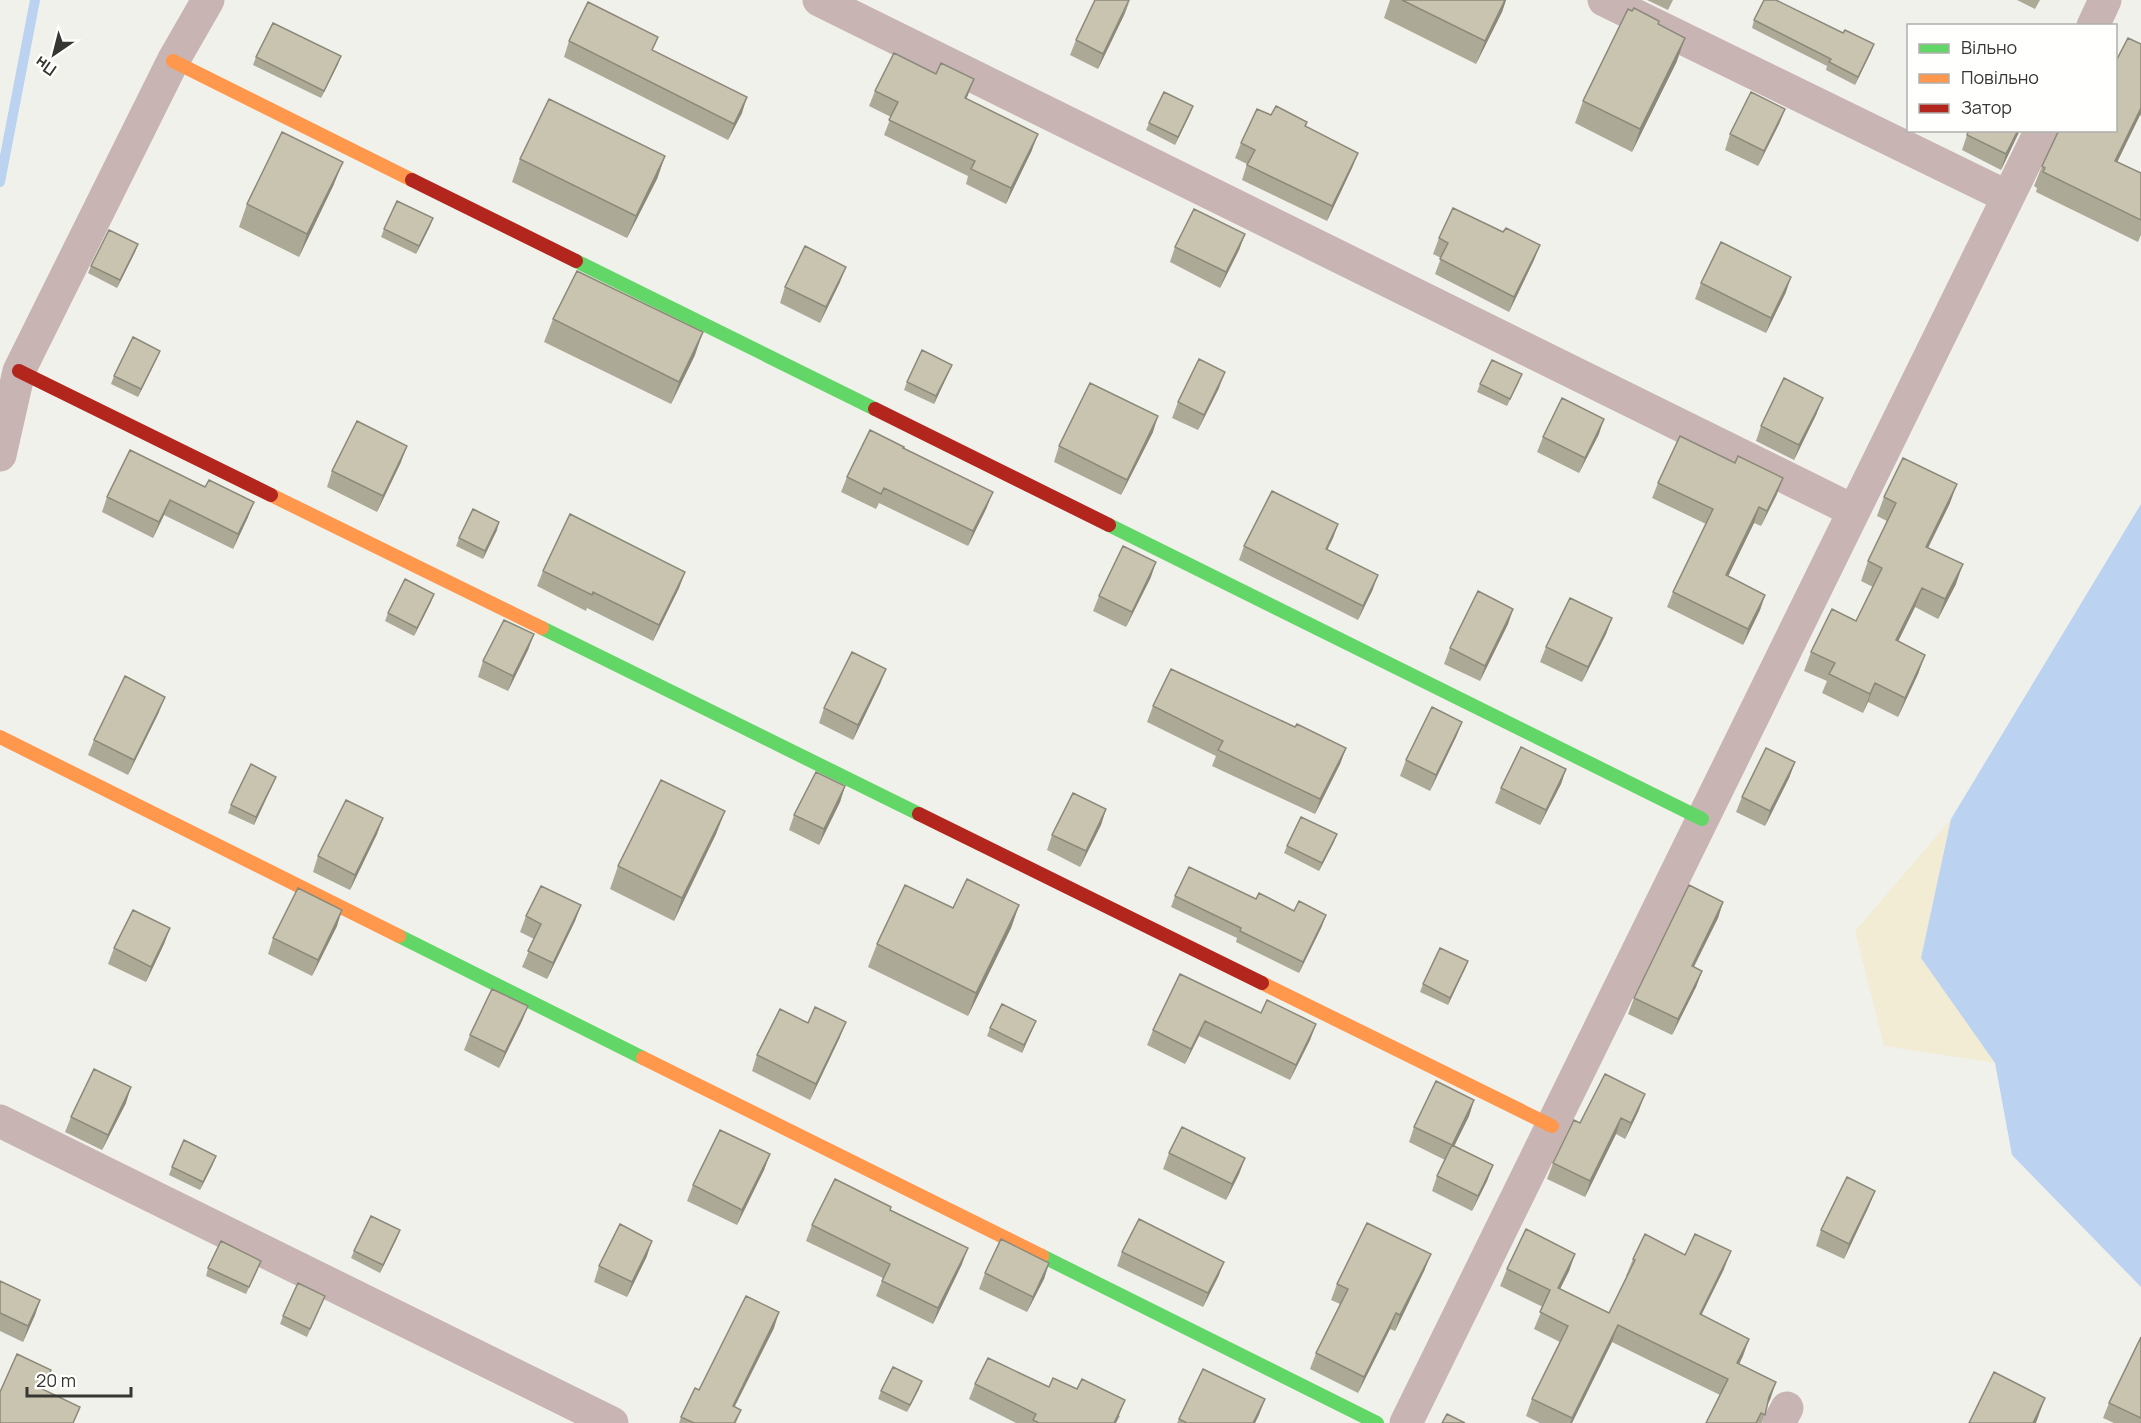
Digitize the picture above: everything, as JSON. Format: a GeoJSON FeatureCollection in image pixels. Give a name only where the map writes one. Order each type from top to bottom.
{"type":"FeatureCollection","features":[{"type":"Feature","properties":{"kind":"street"},"geometry":{"type":"LineString","coordinates":[[0,455],[20,371],[173,61],[208,0]]}},
{"type":"Feature","properties":{"kind":"street"},"geometry":{"type":"LineString","coordinates":[[819,0],[1854,511]]}},
{"type":"Feature","properties":{"kind":"street"},"geometry":{"type":"LineString","coordinates":[[1604,0],[2008,197]]}},
{"type":"Feature","properties":{"kind":"street"},"geometry":{"type":"LineString","coordinates":[[2093,24],[2105,0]]}},
{"type":"Feature","properties":{"kind":"street"},"geometry":{"type":"LineString","coordinates":[[173,61],[1702,819]]}},
{"type":"Feature","properties":{"kind":"street"},"geometry":{"type":"LineString","coordinates":[[1406,1423],[2040,132]]}},
{"type":"Feature","properties":{"kind":"street"},"geometry":{"type":"LineString","coordinates":[[20,371],[1552,1126]]}},
{"type":"Feature","properties":{"kind":"street"},"geometry":{"type":"LineString","coordinates":[[0,737],[1377,1423]]}},
{"type":"Feature","properties":{"kind":"street"},"geometry":{"type":"LineString","coordinates":[[0,1121],[612,1423]]}},
{"type":"Feature","properties":{"kind":"sand"},"geometry":{"type":"Polygon","coordinates":[[[1951,819],[1921,958],[1995,1063],[1884,1046],[1855,931],[1951,819]]]}},
{"type":"Feature","properties":{"kind":"water"},"geometry":{"type":"Polygon","coordinates":[[[2141,504],[2141,1287],[2012,1155],[1995,1063],[1921,958],[1951,819],[2141,504]]]}},
{"type":"Feature","properties":{"kind":"building"},"geometry":{"type":"Polygon","coordinates":[[[1095,0],[1129,0],[1103,54],[1076,40],[1095,0]]]}},
{"type":"Feature","properties":{"kind":"building"},"geometry":{"type":"Polygon","coordinates":[[[1402,0],[1505,0],[1485,41],[1402,0]]]}},
{"type":"Feature","properties":{"kind":"building"},"geometry":{"type":"Polygon","coordinates":[[[1764,0],[1776,0],[1843,33],[1845,30],[1874,44],[1858,77],[1829,62],[1831,59],[1754,20],[1764,0]]]}},
{"type":"Feature","properties":{"kind":"building"},"geometry":{"type":"Polygon","coordinates":[[[588,2],[658,37],[652,50],[747,97],[734,124],[569,41],[588,2]]]}},
{"type":"Feature","properties":{"kind":"building"},"geometry":{"type":"Polygon","coordinates":[[[1634,8],[1685,38],[1640,129],[1583,101],[1628,9],[1632,11],[1634,8]]]}},
{"type":"Feature","properties":{"kind":"building"},"geometry":{"type":"Polygon","coordinates":[[[273,23],[341,56],[324,91],[256,57],[273,23]]]}},
{"type":"Feature","properties":{"kind":"building"},"geometry":{"type":"Polygon","coordinates":[[[2128,38],[2141,44],[2141,108],[2115,161],[2141,173],[2141,220],[2043,172],[2045,168],[2042,166],[2058,132],[2117,132],[2117,59],[2128,38]]]}},
{"type":"Feature","properties":{"kind":"building"},"geometry":{"type":"Polygon","coordinates":[[[894,53],[936,74],[941,63],[974,79],[965,98],[1038,134],[1011,188],[971,169],[975,161],[889,120],[898,102],[875,91],[894,53]]]}},
{"type":"Feature","properties":{"kind":"building"},"geometry":{"type":"Polygon","coordinates":[[[1164,92],[1193,106],[1178,137],[1149,123],[1164,92]]]}},
{"type":"Feature","properties":{"kind":"building"},"geometry":{"type":"Polygon","coordinates":[[[1751,92],[1785,109],[1764,151],[1730,134],[1751,92]]]}},
{"type":"Feature","properties":{"kind":"building"},"geometry":{"type":"Polygon","coordinates":[[[549,99],[665,156],[636,216],[520,159],[549,99]]]}},
{"type":"Feature","properties":{"kind":"building"},"geometry":{"type":"Polygon","coordinates":[[[1276,106],[1307,122],[1305,126],[1358,153],[1332,206],[1247,165],[1255,150],[1241,143],[1257,109],[1271,115],[1276,106]]]}},
{"type":"Feature","properties":{"kind":"building"},"geometry":{"type":"Polygon","coordinates":[[[282,132],[343,162],[307,234],[247,204],[282,132]]]}},
{"type":"Feature","properties":{"kind":"building"},"geometry":{"type":"Polygon","coordinates":[[[1968,132],[2017,132],[2006,154],[1967,135],[1968,132]]]}},
{"type":"Feature","properties":{"kind":"building"},"geometry":{"type":"Polygon","coordinates":[[[397,201],[433,218],[419,246],[384,229],[397,201]]]}},
{"type":"Feature","properties":{"kind":"building"},"geometry":{"type":"Polygon","coordinates":[[[1453,208],[1503,232],[1506,228],[1540,245],[1514,297],[1440,259],[1448,243],[1439,238],[1453,208]]]}},
{"type":"Feature","properties":{"kind":"building"},"geometry":{"type":"Polygon","coordinates":[[[1194,209],[1245,234],[1226,272],[1175,247],[1194,209]]]}},
{"type":"Feature","properties":{"kind":"building"},"geometry":{"type":"Polygon","coordinates":[[[109,230],[138,244],[120,280],[91,266],[109,230]]]}},
{"type":"Feature","properties":{"kind":"building"},"geometry":{"type":"Polygon","coordinates":[[[1721,242],[1791,277],[1771,318],[1701,283],[1721,242]]]}},
{"type":"Feature","properties":{"kind":"building"},"geometry":{"type":"Polygon","coordinates":[[[805,246],[846,267],[826,307],[785,287],[805,246]]]}},
{"type":"Feature","properties":{"kind":"building"},"geometry":{"type":"Polygon","coordinates":[[[577,271],[703,332],[679,382],[553,319],[577,271]]]}},
{"type":"Feature","properties":{"kind":"building"},"geometry":{"type":"Polygon","coordinates":[[[133,337],[160,351],[141,389],[114,376],[133,337]]]}},
{"type":"Feature","properties":{"kind":"building"},"geometry":{"type":"Polygon","coordinates":[[[922,350],[952,365],[936,396],[907,382],[922,350]]]}},
{"type":"Feature","properties":{"kind":"building"},"geometry":{"type":"Polygon","coordinates":[[[1199,359],[1225,372],[1204,415],[1178,402],[1199,359]]]}},
{"type":"Feature","properties":{"kind":"building"},"geometry":{"type":"Polygon","coordinates":[[[1492,360],[1522,374],[1510,399],[1480,384],[1492,360]]]}},
{"type":"Feature","properties":{"kind":"building"},"geometry":{"type":"Polygon","coordinates":[[[1784,378],[1823,398],[1799,445],[1761,426],[1784,378]]]}},
{"type":"Feature","properties":{"kind":"building"},"geometry":{"type":"Polygon","coordinates":[[[1090,383],[1158,416],[1127,480],[1059,446],[1090,383]]]}},
{"type":"Feature","properties":{"kind":"building"},"geometry":{"type":"Polygon","coordinates":[[[1562,398],[1604,419],[1585,458],[1543,437],[1562,398]]]}},
{"type":"Feature","properties":{"kind":"building"},"geometry":{"type":"Polygon","coordinates":[[[357,421],[407,446],[383,496],[332,471],[357,421]]]}},
{"type":"Feature","properties":{"kind":"building"},"geometry":{"type":"Polygon","coordinates":[[[870,430],[993,492],[973,531],[884,488],[881,494],[847,477],[870,430]]]}},
{"type":"Feature","properties":{"kind":"building"},"geometry":{"type":"Polygon","coordinates":[[[1680,436],[1735,463],[1738,456],[1783,478],[1767,511],[1759,507],[1726,575],[1765,595],[1748,629],[1673,592],[1713,509],[1658,483],[1680,436]]]}},
{"type":"Feature","properties":{"kind":"building"},"geometry":{"type":"Polygon","coordinates":[[[130,450],[205,487],[209,480],[254,502],[238,534],[170,500],[159,522],[107,497],[130,450]]]}},
{"type":"Feature","properties":{"kind":"building"},"geometry":{"type":"Polygon","coordinates":[[[1903,458],[1957,484],[1926,547],[1963,564],[1945,599],[1922,588],[1896,640],[1925,655],[1905,698],[1875,683],[1870,694],[1829,674],[1835,663],[1811,652],[1832,609],[1856,621],[1882,568],[1868,561],[1896,503],[1884,497],[1903,458]]]}},
{"type":"Feature","properties":{"kind":"building"},"geometry":{"type":"Polygon","coordinates":[[[1272,491],[1338,524],[1326,549],[1378,575],[1363,606],[1244,546],[1272,491]]]}},
{"type":"Feature","properties":{"kind":"building"},"geometry":{"type":"Polygon","coordinates":[[[473,509],[499,522],[485,551],[459,538],[473,509]]]}},
{"type":"Feature","properties":{"kind":"building"},"geometry":{"type":"Polygon","coordinates":[[[570,514],[685,572],[659,625],[593,592],[592,595],[543,571],[570,514]]]}},
{"type":"Feature","properties":{"kind":"building"},"geometry":{"type":"Polygon","coordinates":[[[1123,546],[1156,562],[1132,612],[1099,596],[1123,546]]]}},
{"type":"Feature","properties":{"kind":"building"},"geometry":{"type":"Polygon","coordinates":[[[405,579],[434,594],[417,628],[388,613],[405,579]]]}},
{"type":"Feature","properties":{"kind":"building"},"geometry":{"type":"Polygon","coordinates":[[[1478,591],[1513,609],[1485,666],[1450,648],[1478,591]]]}},
{"type":"Feature","properties":{"kind":"building"},"geometry":{"type":"Polygon","coordinates":[[[1570,598],[1612,618],[1588,667],[1546,647],[1570,598]]]}},
{"type":"Feature","properties":{"kind":"building"},"geometry":{"type":"Polygon","coordinates":[[[504,620],[534,634],[513,676],[483,661],[504,620]]]}},
{"type":"Feature","properties":{"kind":"building"},"geometry":{"type":"Polygon","coordinates":[[[852,652],[886,669],[858,725],[824,708],[852,652]]]}},
{"type":"Feature","properties":{"kind":"building"},"geometry":{"type":"Polygon","coordinates":[[[1171,669],[1295,727],[1297,724],[1346,748],[1320,799],[1218,750],[1223,741],[1153,706],[1171,669]]]}},
{"type":"Feature","properties":{"kind":"building"},"geometry":{"type":"Polygon","coordinates":[[[125,676],[165,697],[134,760],[94,740],[125,676]]]}},
{"type":"Feature","properties":{"kind":"building"},"geometry":{"type":"Polygon","coordinates":[[[1432,707],[1462,722],[1436,775],[1406,760],[1432,707]]]}},
{"type":"Feature","properties":{"kind":"building"},"geometry":{"type":"Polygon","coordinates":[[[1521,747],[1566,769],[1546,810],[1501,788],[1521,747]]]}},
{"type":"Feature","properties":{"kind":"building"},"geometry":{"type":"Polygon","coordinates":[[[1766,748],[1795,762],[1770,811],[1742,797],[1766,748]]]}},
{"type":"Feature","properties":{"kind":"building"},"geometry":{"type":"Polygon","coordinates":[[[251,764],[276,777],[256,817],[231,805],[251,764]]]}},
{"type":"Feature","properties":{"kind":"building"},"geometry":{"type":"Polygon","coordinates":[[[816,772],[845,786],[824,829],[794,815],[816,772]]]}},
{"type":"Feature","properties":{"kind":"building"},"geometry":{"type":"Polygon","coordinates":[[[661,780],[725,811],[682,898],[618,866],[661,780]]]}},
{"type":"Feature","properties":{"kind":"building"},"geometry":{"type":"Polygon","coordinates":[[[1073,793],[1106,809],[1086,851],[1052,835],[1073,793]]]}},
{"type":"Feature","properties":{"kind":"building"},"geometry":{"type":"Polygon","coordinates":[[[346,800],[383,818],[355,875],[318,856],[346,800]]]}},
{"type":"Feature","properties":{"kind":"building"},"geometry":{"type":"Polygon","coordinates":[[[1301,817],[1337,834],[1322,863],[1287,846],[1301,817]]]}},
{"type":"Feature","properties":{"kind":"building"},"geometry":{"type":"Polygon","coordinates":[[[1189,867],[1256,899],[1259,893],[1294,911],[1299,901],[1326,915],[1303,962],[1240,931],[1241,928],[1175,896],[1189,867]]]}},
{"type":"Feature","properties":{"kind":"building"},"geometry":{"type":"Polygon","coordinates":[[[967,879],[1019,905],[976,993],[877,944],[905,885],[953,908],[967,879]]]}},
{"type":"Feature","properties":{"kind":"building"},"geometry":{"type":"Polygon","coordinates":[[[1689,885],[1723,902],[1692,966],[1702,971],[1678,1019],[1634,998],[1689,885]]]}},
{"type":"Feature","properties":{"kind":"building"},"geometry":{"type":"Polygon","coordinates":[[[541,886],[581,905],[553,963],[528,951],[541,924],[526,916],[541,886]]]}},
{"type":"Feature","properties":{"kind":"building"},"geometry":{"type":"Polygon","coordinates":[[[298,888],[342,910],[318,960],[273,938],[298,888]]]}},
{"type":"Feature","properties":{"kind":"building"},"geometry":{"type":"Polygon","coordinates":[[[133,910],[170,928],[151,967],[114,948],[133,910]]]}},
{"type":"Feature","properties":{"kind":"building"},"geometry":{"type":"Polygon","coordinates":[[[1440,948],[1468,961],[1450,998],[1423,984],[1440,948]]]}},
{"type":"Feature","properties":{"kind":"building"},"geometry":{"type":"Polygon","coordinates":[[[1180,974],[1261,1013],[1267,1000],[1316,1024],[1296,1065],[1205,1021],[1191,1049],[1153,1030],[1180,974]]]}},
{"type":"Feature","properties":{"kind":"building"},"geometry":{"type":"Polygon","coordinates":[[[492,989],[528,1006],[505,1052],[470,1035],[492,989]]]}},
{"type":"Feature","properties":{"kind":"building"},"geometry":{"type":"Polygon","coordinates":[[[1002,1004],[1036,1021],[1024,1045],[990,1028],[1002,1004]]]}},
{"type":"Feature","properties":{"kind":"building"},"geometry":{"type":"Polygon","coordinates":[[[815,1007],[846,1022],[816,1084],[757,1055],[780,1009],[808,1023],[815,1007]]]}},
{"type":"Feature","properties":{"kind":"building"},"geometry":{"type":"Polygon","coordinates":[[[94,1069],[131,1087],[108,1135],[71,1117],[94,1069]]]}},
{"type":"Feature","properties":{"kind":"building"},"geometry":{"type":"Polygon","coordinates":[[[1605,1074],[1645,1094],[1631,1123],[1621,1118],[1590,1181],[1553,1163],[1574,1120],[1580,1123],[1605,1074]]]}},
{"type":"Feature","properties":{"kind":"building"},"geometry":{"type":"Polygon","coordinates":[[[1436,1081],[1474,1100],[1452,1145],[1414,1127],[1436,1081]]]}},
{"type":"Feature","properties":{"kind":"building"},"geometry":{"type":"Polygon","coordinates":[[[1182,1127],[1245,1158],[1232,1184],[1169,1153],[1182,1127]]]}},
{"type":"Feature","properties":{"kind":"building"},"geometry":{"type":"Polygon","coordinates":[[[720,1130],[770,1154],[742,1210],[693,1185],[720,1130]]]}},
{"type":"Feature","properties":{"kind":"building"},"geometry":{"type":"Polygon","coordinates":[[[184,1140],[216,1156],[203,1182],[172,1167],[184,1140]]]}},
{"type":"Feature","properties":{"kind":"building"},"geometry":{"type":"Polygon","coordinates":[[[1452,1145],[1493,1165],[1478,1196],[1437,1176],[1452,1145]]]}},
{"type":"Feature","properties":{"kind":"building"},"geometry":{"type":"Polygon","coordinates":[[[1847,1177],[1875,1191],[1849,1244],[1821,1230],[1847,1177]]]}},
{"type":"Feature","properties":{"kind":"building"},"geometry":{"type":"Polygon","coordinates":[[[835,1179],[891,1207],[890,1210],[968,1248],[938,1308],[882,1281],[890,1264],[812,1225],[835,1179]]]}},
{"type":"Feature","properties":{"kind":"building"},"geometry":{"type":"Polygon","coordinates":[[[371,1216],[400,1230],[383,1265],[354,1251],[371,1216]]]}},
{"type":"Feature","properties":{"kind":"building"},"geometry":{"type":"Polygon","coordinates":[[[1139,1219],[1224,1262],[1208,1293],[1122,1252],[1139,1219]]]}},
{"type":"Feature","properties":{"kind":"building"},"geometry":{"type":"Polygon","coordinates":[[[1367,1223],[1431,1254],[1400,1315],[1396,1313],[1364,1377],[1316,1353],[1348,1289],[1337,1284],[1367,1223]]]}},
{"type":"Feature","properties":{"kind":"building"},"geometry":{"type":"Polygon","coordinates":[[[620,1224],[652,1241],[632,1282],[599,1266],[620,1224]]]}},
{"type":"Feature","properties":{"kind":"building"},"geometry":{"type":"Polygon","coordinates":[[[1526,1229],[1575,1254],[1558,1288],[1609,1313],[1645,1234],[1685,1255],[1695,1234],[1731,1251],[1700,1314],[1749,1339],[1737,1363],[1776,1382],[1769,1397],[1765,1415],[1761,1413],[1756,1423],[1706,1423],[1728,1379],[1618,1325],[1572,1418],[1532,1399],[1568,1326],[1540,1312],[1550,1290],[1507,1269],[1526,1229]]]}},
{"type":"Feature","properties":{"kind":"building"},"geometry":{"type":"Polygon","coordinates":[[[1001,1239],[1049,1263],[1033,1297],[985,1273],[1001,1239]]]}},
{"type":"Feature","properties":{"kind":"building"},"geometry":{"type":"Polygon","coordinates":[[[221,1241],[261,1261],[249,1287],[208,1268],[221,1241]]]}},
{"type":"Feature","properties":{"kind":"building"},"geometry":{"type":"Polygon","coordinates":[[[0,1281],[40,1300],[28,1326],[0,1313],[0,1281]]]}},
{"type":"Feature","properties":{"kind":"building"},"geometry":{"type":"Polygon","coordinates":[[[298,1283],[325,1296],[310,1329],[283,1316],[298,1283]]]}},
{"type":"Feature","properties":{"kind":"building"},"geometry":{"type":"Polygon","coordinates":[[[746,1296],[779,1312],[733,1406],[741,1410],[734,1423],[694,1423],[681,1417],[695,1388],[699,1390],[746,1296]]]}},
{"type":"Feature","properties":{"kind":"building"},"geometry":{"type":"Polygon","coordinates":[[[2141,1337],[2141,1418],[2109,1403],[2141,1337]]]}},
{"type":"Feature","properties":{"kind":"building"},"geometry":{"type":"Polygon","coordinates":[[[17,1354],[51,1370],[42,1389],[80,1407],[73,1423],[0,1423],[0,1392],[17,1354]]]}},
{"type":"Feature","properties":{"kind":"building"},"geometry":{"type":"Polygon","coordinates":[[[988,1358],[1049,1387],[1053,1378],[1077,1389],[1082,1379],[1125,1400],[1114,1423],[1039,1423],[1033,1420],[1036,1414],[975,1384],[988,1358]]]}},
{"type":"Feature","properties":{"kind":"building"},"geometry":{"type":"Polygon","coordinates":[[[893,1367],[922,1381],[910,1405],[881,1391],[893,1367]]]}},
{"type":"Feature","properties":{"kind":"building"},"geometry":{"type":"Polygon","coordinates":[[[1203,1369],[1265,1399],[1253,1423],[1187,1423],[1179,1419],[1203,1369]]]}},
{"type":"Feature","properties":{"kind":"building"},"geometry":{"type":"Polygon","coordinates":[[[1994,1372],[2045,1398],[2033,1423],[1969,1423],[1994,1372]]]}},
{"type":"Feature","properties":{"kind":"building"},"geometry":{"type":"Polygon","coordinates":[[[1447,1414],[1465,1423],[1442,1423],[1447,1414]]]}},
{"type":"Feature","properties":{"kind":"waterway"},"geometry":{"type":"LineString","coordinates":[[0,182],[35,0]]}},
{"type":"Feature","properties":{"kind":"traffic: fast"},"geometry":{"type":"LineString","coordinates":[[576,261],[875,409]]}},
{"type":"Feature","properties":{"kind":"traffic: fast"},"geometry":{"type":"LineString","coordinates":[[1109,525],[1702,819]]}},
{"type":"Feature","properties":{"kind":"traffic: fast"},"geometry":{"type":"LineString","coordinates":[[542,628],[919,814]]}},
{"type":"Feature","properties":{"kind":"traffic: fast"},"geometry":{"type":"LineString","coordinates":[[399,936],[643,1058]]}},
{"type":"Feature","properties":{"kind":"traffic: fast"},"geometry":{"type":"LineString","coordinates":[[1042,1256],[1377,1423]]}},
{"type":"Feature","properties":{"kind":"traffic: slow"},"geometry":{"type":"LineString","coordinates":[[173,61],[412,180]]}},
{"type":"Feature","properties":{"kind":"traffic: slow"},"geometry":{"type":"LineString","coordinates":[[271,495],[542,628]]}},
{"type":"Feature","properties":{"kind":"traffic: slow"},"geometry":{"type":"LineString","coordinates":[[0,737],[399,936]]}},
{"type":"Feature","properties":{"kind":"traffic: slow"},"geometry":{"type":"LineString","coordinates":[[1262,983],[1552,1126]]}},
{"type":"Feature","properties":{"kind":"traffic: slow"},"geometry":{"type":"LineString","coordinates":[[643,1058],[1042,1256]]}},
{"type":"Feature","properties":{"kind":"traffic: jam"},"geometry":{"type":"LineString","coordinates":[[412,180],[576,261]]}},
{"type":"Feature","properties":{"kind":"traffic: jam"},"geometry":{"type":"LineString","coordinates":[[19,371],[271,495]]}},
{"type":"Feature","properties":{"kind":"traffic: jam"},"geometry":{"type":"LineString","coordinates":[[875,409],[1109,525]]}},
{"type":"Feature","properties":{"kind":"traffic: jam"},"geometry":{"type":"LineString","coordinates":[[919,814],[1262,983]]}}]}
